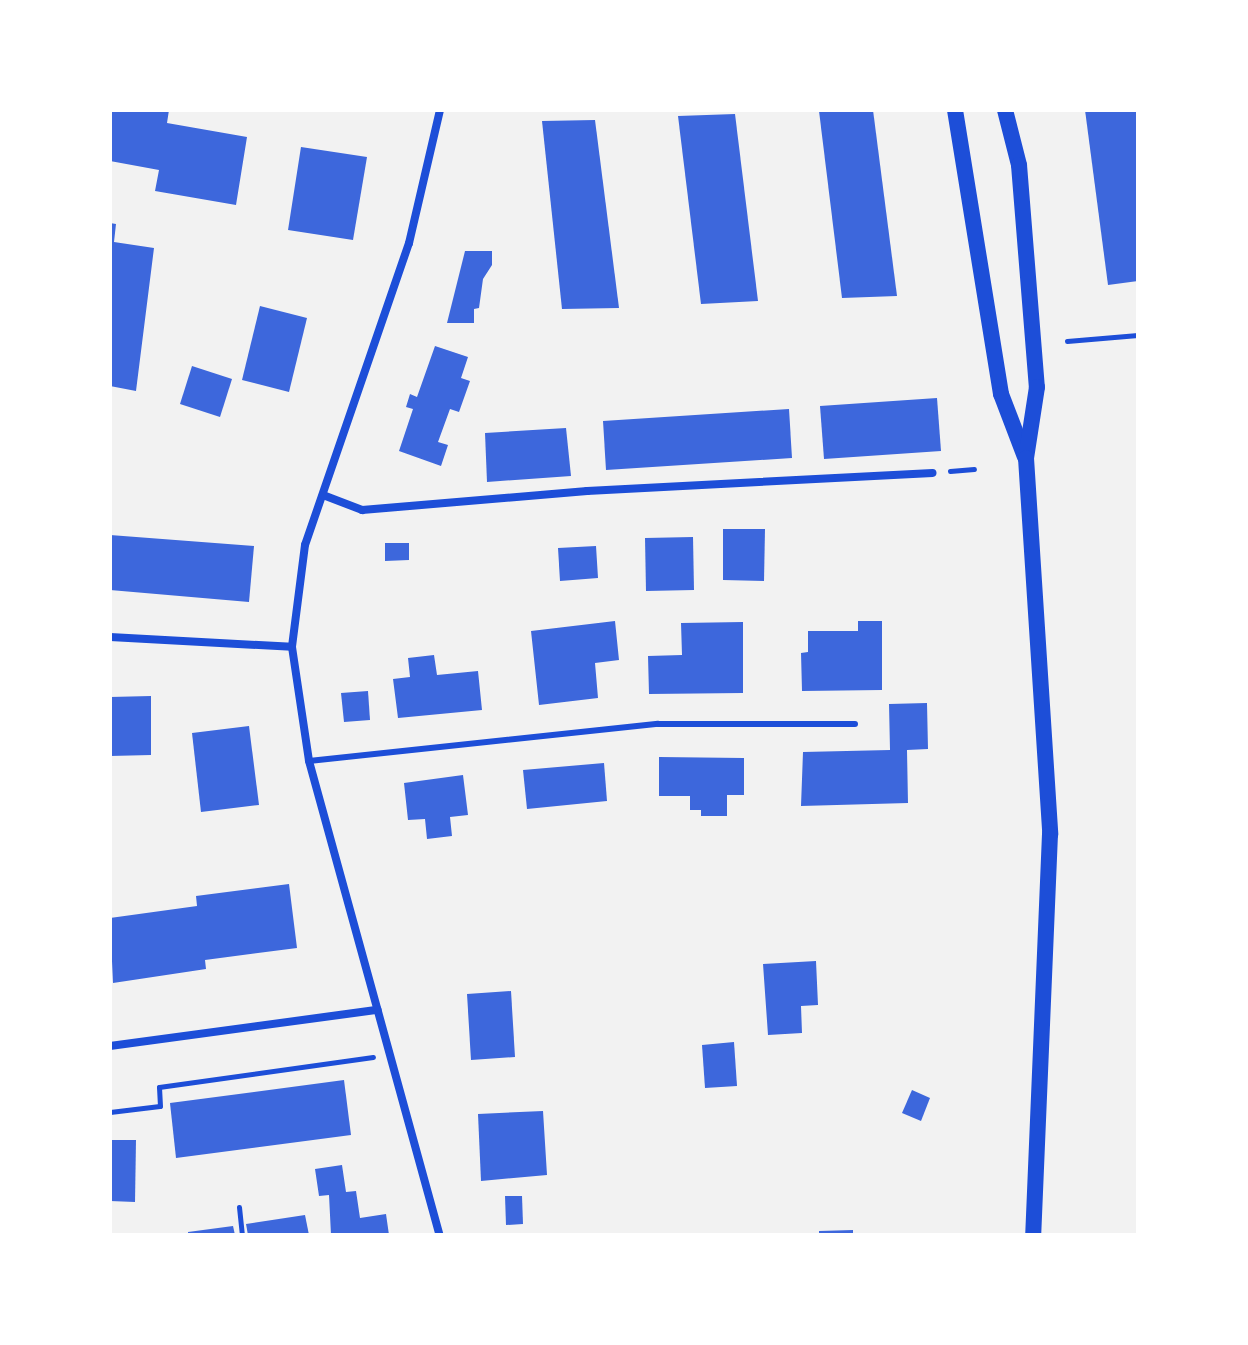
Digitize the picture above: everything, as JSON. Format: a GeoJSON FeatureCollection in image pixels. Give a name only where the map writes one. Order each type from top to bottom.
{"type":"FeatureCollection","features":[{"type":"Feature","properties":{"kind":"main road"},"geometry":{"type":"LineString","coordinates":[[955,110],[1001,394],[1026,458]]}},
{"type":"Feature","properties":{"kind":"main road"},"geometry":{"type":"LineString","coordinates":[[1005,110],[1019,165],[1037,387],[1026,458],[1050,834],[1033,1235]]}},
{"type":"Feature","properties":{"kind":"street"},"geometry":{"type":"LineString","coordinates":[[440,110],[409,243],[305,545],[292,647],[309,761],[440,1235]]}},
{"type":"Feature","properties":{"kind":"street"},"geometry":{"type":"LineString","coordinates":[[323,495],[362,510],[933,473]]}},
{"type":"Feature","properties":{"kind":"street"},"geometry":{"type":"LineString","coordinates":[[110,637],[292,647]]}},
{"type":"Feature","properties":{"kind":"street"},"geometry":{"type":"LineString","coordinates":[[110,1046],[378,1010]]}},
{"type":"Feature","properties":{"kind":"lane"},"geometry":{"type":"LineString","coordinates":[[309,761],[658,724],[855,724]]}},
{"type":"Feature","properties":{"kind":"path"},"geometry":{"type":"LineString","coordinates":[[1067,341],[1138,335]]}},
{"type":"Feature","properties":{"kind":"path"},"geometry":{"type":"LineString","coordinates":[[110,1112],[160,1106],[159,1087],[390,1055]]}},
{"type":"Feature","properties":{"kind":"path"},"geometry":{"type":"LineString","coordinates":[[239,1207],[242,1235]]}},
{"type":"Feature","properties":{"kind":"building"},"geometry":{"type":"Polygon","coordinates":[[[110,110],[169,110],[167,123],[247,137],[236,205],[155,191],[159,170],[110,161],[110,110]]]}},
{"type":"Feature","properties":{"kind":"building"},"geometry":{"type":"Polygon","coordinates":[[[873,110],[897,296],[842,298],[819,111],[873,110]]]}},
{"type":"Feature","properties":{"kind":"building"},"geometry":{"type":"Polygon","coordinates":[[[1085,110],[1138,110],[1138,281],[1108,285],[1085,110]]]}},
{"type":"Feature","properties":{"kind":"building"},"geometry":{"type":"Polygon","coordinates":[[[735,114],[758,301],[701,304],[678,116],[735,114]]]}},
{"type":"Feature","properties":{"kind":"building"},"geometry":{"type":"Polygon","coordinates":[[[595,120],[619,308],[562,309],[542,121],[595,120]]]}},
{"type":"Feature","properties":{"kind":"building"},"geometry":{"type":"Polygon","coordinates":[[[301,147],[367,157],[353,240],[288,230],[301,147]]]}},
{"type":"Feature","properties":{"kind":"building"},"geometry":{"type":"Polygon","coordinates":[[[110,223],[116,224],[114,242],[154,248],[136,391],[110,386],[110,223]]]}},
{"type":"Feature","properties":{"kind":"building"},"geometry":{"type":"Polygon","coordinates":[[[465,251],[492,251],[492,265],[483,279],[479,308],[474,309],[474,323],[447,323],[465,251]]]}},
{"type":"Feature","properties":{"kind":"building"},"geometry":{"type":"Polygon","coordinates":[[[260,306],[307,318],[289,392],[242,380],[260,306]]]}},
{"type":"Feature","properties":{"kind":"building"},"geometry":{"type":"Polygon","coordinates":[[[435,346],[468,357],[461,378],[470,381],[459,412],[450,409],[438,442],[448,445],[441,466],[399,451],[413,409],[406,407],[410,394],[417,397],[435,346]]]}},
{"type":"Feature","properties":{"kind":"building"},"geometry":{"type":"Polygon","coordinates":[[[192,366],[232,379],[220,417],[180,404],[192,366]]]}},
{"type":"Feature","properties":{"kind":"building"},"geometry":{"type":"Polygon","coordinates":[[[937,398],[941,451],[824,459],[820,406],[937,398]]]}},
{"type":"Feature","properties":{"kind":"building"},"geometry":{"type":"Polygon","coordinates":[[[789,409],[792,458],[606,470],[603,421],[789,409]]]}},
{"type":"Feature","properties":{"kind":"building"},"geometry":{"type":"Polygon","coordinates":[[[566,428],[571,476],[487,482],[485,433],[566,428]]]}},
{"type":"Feature","properties":{"kind":"building"},"geometry":{"type":"Polygon","coordinates":[[[723,529],[765,529],[764,581],[723,580],[723,529]]]}},
{"type":"Feature","properties":{"kind":"building"},"geometry":{"type":"Polygon","coordinates":[[[110,535],[254,546],[249,602],[110,590],[110,535]]]}},
{"type":"Feature","properties":{"kind":"building"},"geometry":{"type":"Polygon","coordinates":[[[693,537],[694,590],[646,591],[645,538],[693,537]]]}},
{"type":"Feature","properties":{"kind":"building"},"geometry":{"type":"Polygon","coordinates":[[[385,543],[409,543],[409,560],[385,561],[385,543]]]}},
{"type":"Feature","properties":{"kind":"building"},"geometry":{"type":"Polygon","coordinates":[[[596,546],[598,578],[560,581],[558,548],[596,546]]]}},
{"type":"Feature","properties":{"kind":"building"},"geometry":{"type":"Polygon","coordinates":[[[615,621],[619,660],[595,663],[598,698],[539,705],[531,631],[615,621]]]}},
{"type":"Feature","properties":{"kind":"building"},"geometry":{"type":"Polygon","coordinates":[[[858,621],[882,621],[882,690],[802,691],[801,653],[808,652],[808,631],[858,631],[858,621]]]}},
{"type":"Feature","properties":{"kind":"building"},"geometry":{"type":"Polygon","coordinates":[[[743,622],[743,693],[649,694],[648,656],[682,655],[681,623],[743,622]]]}},
{"type":"Feature","properties":{"kind":"building"},"geometry":{"type":"Polygon","coordinates":[[[434,655],[437,675],[478,671],[482,710],[398,718],[393,679],[410,677],[408,658],[434,655]]]}},
{"type":"Feature","properties":{"kind":"building"},"geometry":{"type":"Polygon","coordinates":[[[368,691],[370,720],[344,722],[341,693],[368,691]]]}},
{"type":"Feature","properties":{"kind":"building"},"geometry":{"type":"Polygon","coordinates":[[[151,696],[151,755],[110,756],[110,697],[151,696]]]}},
{"type":"Feature","properties":{"kind":"building"},"geometry":{"type":"Polygon","coordinates":[[[927,703],[928,749],[907,750],[908,803],[801,806],[803,752],[890,750],[889,704],[927,703]]]}},
{"type":"Feature","properties":{"kind":"building"},"geometry":{"type":"Polygon","coordinates":[[[249,726],[259,805],[201,812],[192,733],[249,726]]]}},
{"type":"Feature","properties":{"kind":"building"},"geometry":{"type":"Polygon","coordinates":[[[659,757],[744,758],[744,795],[727,795],[727,816],[701,816],[701,810],[690,810],[690,796],[659,796],[659,757]]]}},
{"type":"Feature","properties":{"kind":"building"},"geometry":{"type":"Polygon","coordinates":[[[604,763],[607,801],[527,809],[523,770],[604,763]]]}},
{"type":"Feature","properties":{"kind":"building"},"geometry":{"type":"Polygon","coordinates":[[[463,775],[468,815],[450,817],[452,836],[427,839],[425,819],[408,820],[404,783],[463,775]]]}},
{"type":"Feature","properties":{"kind":"building"},"geometry":{"type":"Polygon","coordinates":[[[289,884],[297,948],[205,960],[206,969],[113,983],[110,918],[197,906],[196,896],[289,884]]]}},
{"type":"Feature","properties":{"kind":"building"},"geometry":{"type":"Polygon","coordinates":[[[816,961],[818,1005],[801,1006],[802,1033],[768,1035],[763,964],[816,961]]]}},
{"type":"Feature","properties":{"kind":"building"},"geometry":{"type":"Polygon","coordinates":[[[511,991],[515,1057],[471,1060],[467,994],[511,991]]]}},
{"type":"Feature","properties":{"kind":"building"},"geometry":{"type":"Polygon","coordinates":[[[734,1042],[737,1086],[705,1088],[702,1045],[734,1042]]]}},
{"type":"Feature","properties":{"kind":"building"},"geometry":{"type":"Polygon","coordinates":[[[344,1080],[351,1135],[176,1158],[170,1103],[344,1080]]]}},
{"type":"Feature","properties":{"kind":"building"},"geometry":{"type":"Polygon","coordinates":[[[912,1090],[930,1098],[921,1121],[902,1113],[912,1090]]]}},
{"type":"Feature","properties":{"kind":"building"},"geometry":{"type":"Polygon","coordinates":[[[543,1111],[547,1175],[481,1181],[478,1114],[543,1111]]]}},
{"type":"Feature","properties":{"kind":"building"},"geometry":{"type":"Polygon","coordinates":[[[110,1140],[136,1140],[135,1202],[110,1201],[110,1140]]]}},
{"type":"Feature","properties":{"kind":"building"},"geometry":{"type":"Polygon","coordinates":[[[342,1165],[346,1192],[356,1191],[360,1218],[386,1214],[389,1235],[331,1235],[329,1195],[319,1196],[315,1169],[342,1165]]]}},
{"type":"Feature","properties":{"kind":"building"},"geometry":{"type":"Polygon","coordinates":[[[505,1196],[522,1196],[523,1224],[506,1225],[505,1196]]]}},
{"type":"Feature","properties":{"kind":"building"},"geometry":{"type":"Polygon","coordinates":[[[305,1215],[309,1235],[248,1235],[246,1224],[305,1215]]]}},
{"type":"Feature","properties":{"kind":"building"},"geometry":{"type":"Polygon","coordinates":[[[233,1226],[235,1235],[188,1235],[188,1232],[233,1226]]]}},
{"type":"Feature","properties":{"kind":"building"},"geometry":{"type":"Polygon","coordinates":[[[853,1230],[853,1235],[819,1235],[819,1231],[853,1230]]]}}]}
